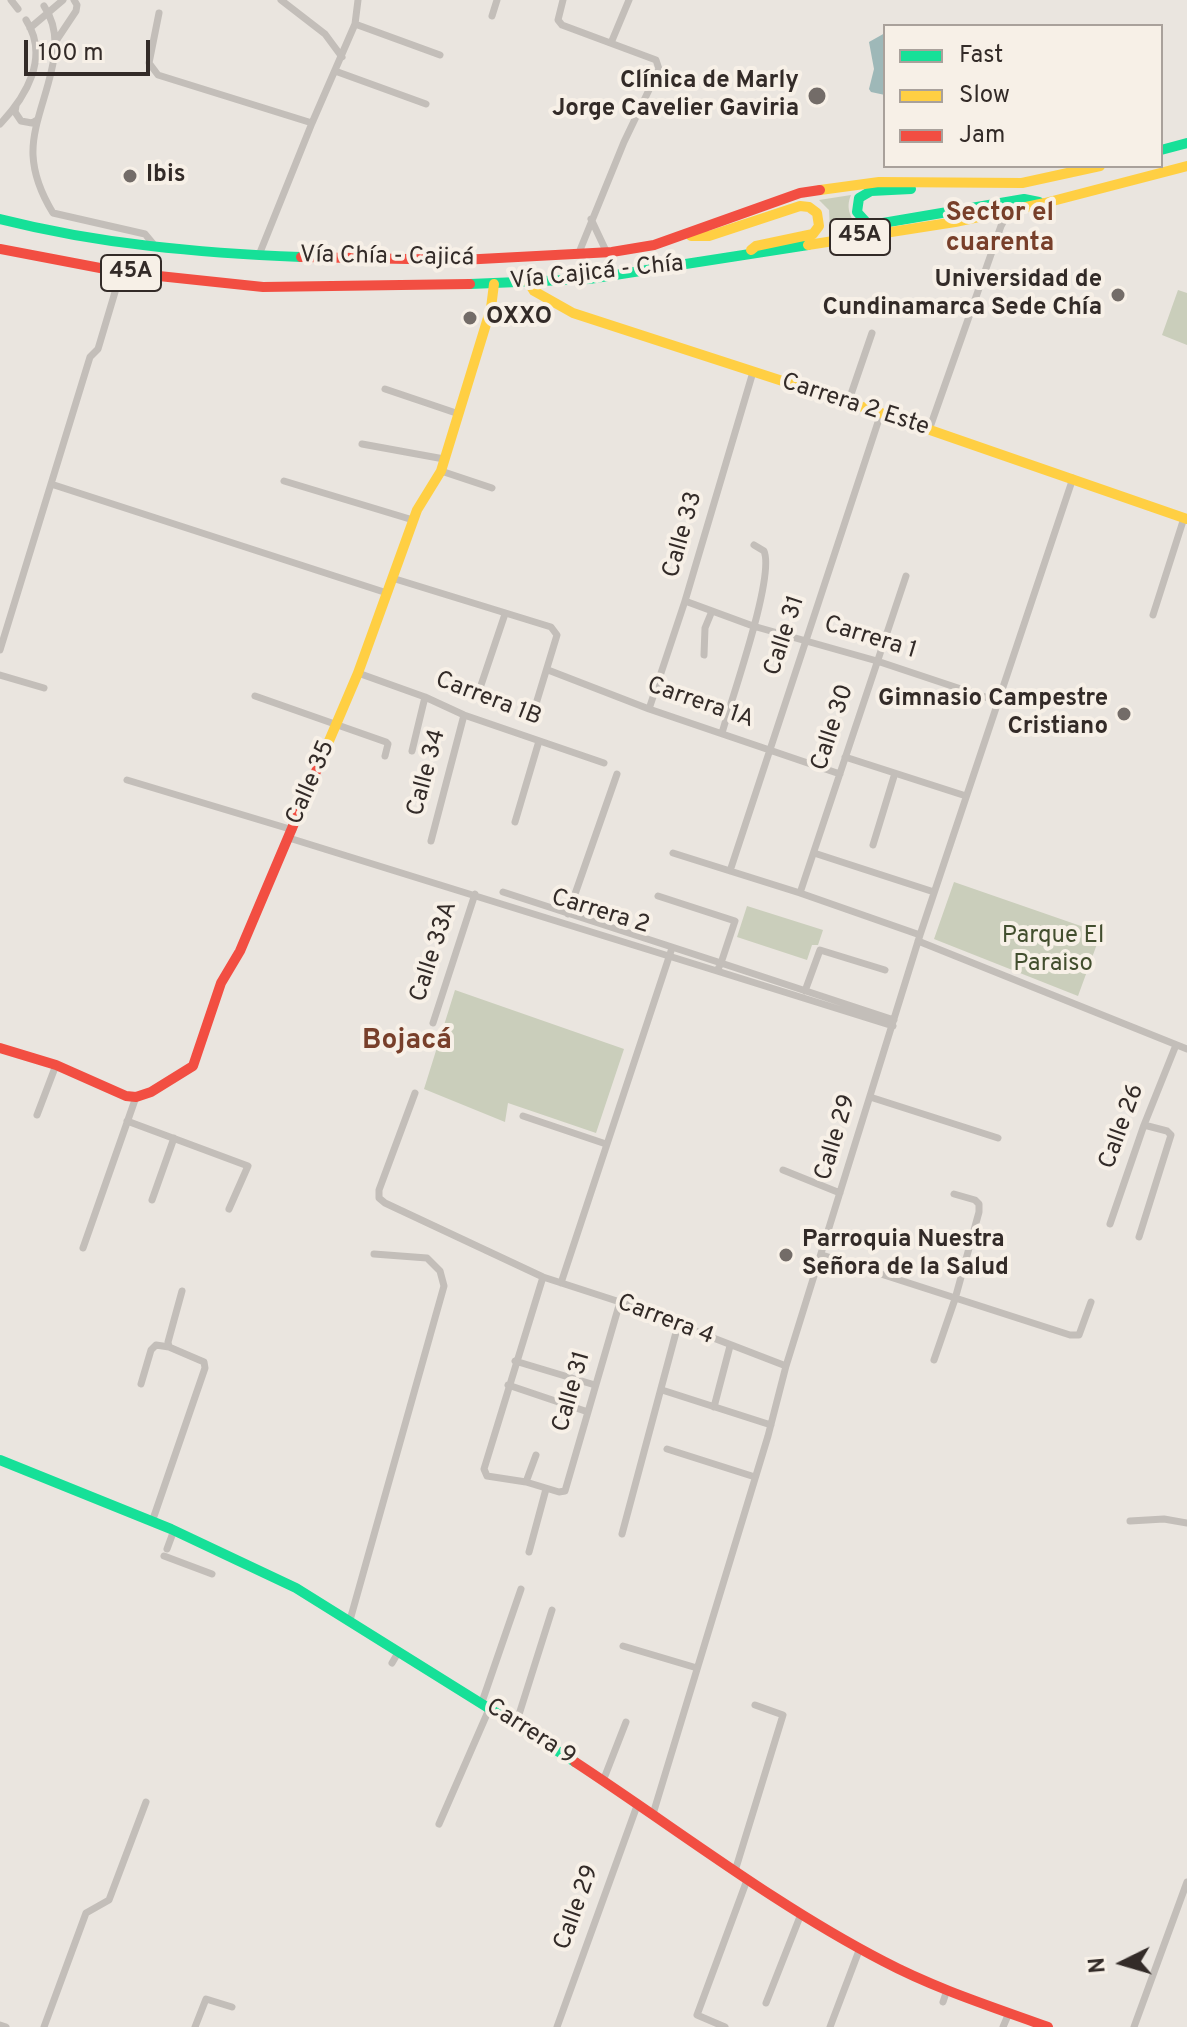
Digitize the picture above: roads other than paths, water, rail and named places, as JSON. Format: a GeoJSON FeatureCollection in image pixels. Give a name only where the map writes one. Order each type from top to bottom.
{"type":"FeatureCollection","features":[{"type":"Feature","properties":{"kind":"main road"},"geometry":{"type":"LineString","coordinates":[[1163,149],[1187,143]]}},
{"type":"Feature","properties":{"kind":"main road","name":"Vía Cajicá - Chía"},"geometry":{"type":"LineString","coordinates":[[0,249],[121,272],[263,287],[494,284],[589,279],[742,257],[1009,211],[1187,166]]}},
{"type":"Feature","properties":{"kind":"main road","name":"Vía Chía - Cajicá"},"geometry":{"type":"LineString","coordinates":[[0,219],[91,239],[156,248],[259,255],[436,260],[578,255],[630,250],[683,236],[779,198],[800,193],[866,183],[1022,183],[1091,168]]}},
{"type":"Feature","properties":{"kind":"main road"},"geometry":{"type":"LineString","coordinates":[[925,183],[909,190],[865,193],[859,198],[857,212],[867,223],[877,224],[1024,199],[1045,203]]}},
{"type":"Feature","properties":{"kind":"main road"},"geometry":{"type":"LineString","coordinates":[[683,236],[709,236],[800,206],[809,207],[817,213],[819,226],[813,234],[756,246],[742,257]]}},
{"type":"Feature","properties":{"kind":"main road","name":"Carrera 2 Este"},"geometry":{"type":"LineString","coordinates":[[529,283],[534,291],[573,313],[881,413],[1185,518]]}},
{"type":"Feature","properties":{"kind":"main road","name":"Calle 35"},"geometry":{"type":"LineString","coordinates":[[136,1097],[166,1085],[193,1066],[221,983],[240,951],[338,723],[413,520],[441,471],[493,301],[494,284]]}},
{"type":"Feature","properties":{"kind":"main road"},"geometry":{"type":"LineString","coordinates":[[0,1048],[56,1065],[117,1093],[136,1097]]}},
{"type":"Feature","properties":{"kind":"main road","name":"Carrera 9"},"geometry":{"type":"LineString","coordinates":[[0,1460],[174,1530],[247,1564],[350,1620],[486,1705],[801,1914],[860,1948],[947,1990],[1047,2027]]}},
{"type":"Feature","properties":{"kind":"street"},"geometry":{"type":"LineString","coordinates":[[11,0],[18,9]]}},
{"type":"Feature","properties":{"kind":"street"},"geometry":{"type":"LineString","coordinates":[[0,124],[16,106],[34,69],[34,41],[28,24],[63,0]]}},
{"type":"Feature","properties":{"kind":"street"},"geometry":{"type":"LineString","coordinates":[[54,44],[76,11],[74,0]]}},
{"type":"Feature","properties":{"kind":"street"},"geometry":{"type":"LineString","coordinates":[[281,0],[325,34],[342,57]]}},
{"type":"Feature","properties":{"kind":"street"},"geometry":{"type":"LineString","coordinates":[[259,255],[355,24],[358,0]]}},
{"type":"Feature","properties":{"kind":"street"},"geometry":{"type":"LineString","coordinates":[[492,16],[497,0]]}},
{"type":"Feature","properties":{"kind":"street"},"geometry":{"type":"LineString","coordinates":[[563,0],[558,20],[562,25],[656,60],[659,69],[624,142],[578,255]]}},
{"type":"Feature","properties":{"kind":"street"},"geometry":{"type":"LineString","coordinates":[[611,43],[629,0]]}},
{"type":"Feature","properties":{"kind":"street"},"geometry":{"type":"LineString","coordinates":[[46,9],[52,20],[54,44],[51,79],[37,120],[33,153],[43,196],[53,213],[145,234],[156,248]]}},
{"type":"Feature","properties":{"kind":"street"},"geometry":{"type":"LineString","coordinates":[[159,13],[149,63],[158,75],[312,123]]}},
{"type":"Feature","properties":{"kind":"street"},"geometry":{"type":"LineString","coordinates":[[355,24],[440,55]]}},
{"type":"Feature","properties":{"kind":"street"},"geometry":{"type":"LineString","coordinates":[[335,71],[426,104]]}},
{"type":"Feature","properties":{"kind":"street"},"geometry":{"type":"LineString","coordinates":[[16,106],[15,112],[21,121],[32,123],[37,120]]}},
{"type":"Feature","properties":{"kind":"street"},"geometry":{"type":"LineString","coordinates":[[929,430],[1009,211]]}},
{"type":"Feature","properties":{"kind":"street"},"geometry":{"type":"LineString","coordinates":[[591,219],[607,253]]}},
{"type":"Feature","properties":{"kind":"street"},"geometry":{"type":"LineString","coordinates":[[0,650],[90,357],[98,349],[121,272]]}},
{"type":"Feature","properties":{"kind":"street"},"geometry":{"type":"LineString","coordinates":[[848,403],[872,333]]}},
{"type":"Feature","properties":{"kind":"street","name":"Calle 33"},"geometry":{"type":"LineString","coordinates":[[649,709],[685,601],[753,372]]}},
{"type":"Feature","properties":{"kind":"street"},"geometry":{"type":"LineString","coordinates":[[385,389],[459,414]]}},
{"type":"Feature","properties":{"kind":"street","name":"Calle 31"},"geometry":{"type":"LineString","coordinates":[[730,871],[881,413]]}},
{"type":"Feature","properties":{"kind":"street"},"geometry":{"type":"LineString","coordinates":[[362,444],[444,459]]}},
{"type":"Feature","properties":{"kind":"street"},"geometry":{"type":"LineString","coordinates":[[441,471],[492,488]]}},
{"type":"Feature","properties":{"kind":"street","name":"Calle 29"},"geometry":{"type":"LineString","coordinates":[[653,1814],[771,1425],[786,1366],[919,938],[1073,478]]}},
{"type":"Feature","properties":{"kind":"street"},"geometry":{"type":"LineString","coordinates":[[284,481],[413,520]]}},
{"type":"Feature","properties":{"kind":"street"},"geometry":{"type":"LineString","coordinates":[[51,484],[387,593]]}},
{"type":"Feature","properties":{"kind":"street"},"geometry":{"type":"LineString","coordinates":[[1153,615],[1185,518]]}},
{"type":"Feature","properties":{"kind":"street"},"geometry":{"type":"LineString","coordinates":[[722,733],[767,565],[764,551],[754,545]]}},
{"type":"Feature","properties":{"kind":"street","name":"Calle 30"},"geometry":{"type":"LineString","coordinates":[[800,893],[906,576]]}},
{"type":"Feature","properties":{"kind":"street"},"geometry":{"type":"LineString","coordinates":[[392,578],[556,631],[548,670],[532,717]]}},
{"type":"Feature","properties":{"kind":"street","name":"Carrera 1"},"geometry":{"type":"LineString","coordinates":[[685,601],[753,626],[877,661],[997,701]]}},
{"type":"Feature","properties":{"kind":"street"},"geometry":{"type":"LineString","coordinates":[[704,655],[705,628],[712,611]]}},
{"type":"Feature","properties":{"kind":"street"},"geometry":{"type":"LineString","coordinates":[[477,697],[505,614]]}},
{"type":"Feature","properties":{"kind":"street","name":"Carrera 1A"},"geometry":{"type":"LineString","coordinates":[[548,670],[649,709],[840,774]]}},
{"type":"Feature","properties":{"kind":"street","name":"Carrera 1B"},"geometry":{"type":"LineString","coordinates":[[358,673],[464,715],[604,763]]}},
{"type":"Feature","properties":{"kind":"street"},"geometry":{"type":"LineString","coordinates":[[0,675],[44,688]]}},
{"type":"Feature","properties":{"kind":"street"},"geometry":{"type":"LineString","coordinates":[[255,696],[388,743],[385,756]]}},
{"type":"Feature","properties":{"kind":"street"},"geometry":{"type":"LineString","coordinates":[[412,751],[425,697]]}},
{"type":"Feature","properties":{"kind":"street","name":"Calle 34"},"geometry":{"type":"LineString","coordinates":[[431,841],[464,715]]}},
{"type":"Feature","properties":{"kind":"street"},"geometry":{"type":"LineString","coordinates":[[515,822],[539,741]]}},
{"type":"Feature","properties":{"kind":"street"},"geometry":{"type":"LineString","coordinates":[[845,757],[966,796]]}},
{"type":"Feature","properties":{"kind":"street"},"geometry":{"type":"LineString","coordinates":[[873,845],[895,773]]}},
{"type":"Feature","properties":{"kind":"street"},"geometry":{"type":"LineString","coordinates":[[568,914],[617,774]]}},
{"type":"Feature","properties":{"kind":"street","name":"Carrera 2"},"geometry":{"type":"LineString","coordinates":[[127,780],[601,935],[671,951]]}},
{"type":"Feature","properties":{"kind":"street"},"geometry":{"type":"LineString","coordinates":[[673,853],[800,893],[919,938],[1187,1049]]}},
{"type":"Feature","properties":{"kind":"street"},"geometry":{"type":"LineString","coordinates":[[814,853],[934,892]]}},
{"type":"Feature","properties":{"kind":"street"},"geometry":{"type":"LineString","coordinates":[[503,892],[671,951],[805,991],[894,1023]]}},
{"type":"Feature","properties":{"kind":"street","name":"Calle 33A"},"geometry":{"type":"LineString","coordinates":[[433,1023],[475,894]]}},
{"type":"Feature","properties":{"kind":"street"},"geometry":{"type":"LineString","coordinates":[[658,896],[735,921],[719,967]]}},
{"type":"Feature","properties":{"kind":"street"},"geometry":{"type":"LineString","coordinates":[[601,935],[604,926]]}},
{"type":"Feature","properties":{"kind":"street"},"geometry":{"type":"LineString","coordinates":[[805,991],[820,950],[885,970]]}},
{"type":"Feature","properties":{"kind":"street"},"geometry":{"type":"LineString","coordinates":[[561,1283],[671,951]]}},
{"type":"Feature","properties":{"kind":"street"},"geometry":{"type":"LineString","coordinates":[[719,967],[756,984],[894,1023]]}},
{"type":"Feature","properties":{"kind":"street","name":"Calle 26"},"geometry":{"type":"LineString","coordinates":[[1110,1224],[1176,1045]]}},
{"type":"Feature","properties":{"kind":"street"},"geometry":{"type":"LineString","coordinates":[[37,1115],[56,1065]]}},
{"type":"Feature","properties":{"kind":"street","name":"Carrera 4"},"geometry":{"type":"LineString","coordinates":[[415,1093],[383,1177],[379,1198],[385,1203],[543,1277],[620,1302],[786,1366]]}},
{"type":"Feature","properties":{"kind":"street"},"geometry":{"type":"LineString","coordinates":[[83,1248],[136,1097]]}},
{"type":"Feature","properties":{"kind":"street"},"geometry":{"type":"LineString","coordinates":[[870,1097],[998,1138]]}},
{"type":"Feature","properties":{"kind":"street"},"geometry":{"type":"LineString","coordinates":[[523,1116],[606,1144]]}},
{"type":"Feature","properties":{"kind":"street"},"geometry":{"type":"LineString","coordinates":[[127,1121],[248,1166],[229,1209]]}},
{"type":"Feature","properties":{"kind":"street"},"geometry":{"type":"LineString","coordinates":[[1139,1237],[1170,1132],[1144,1125]]}},
{"type":"Feature","properties":{"kind":"street"},"geometry":{"type":"LineString","coordinates":[[152,1200],[174,1138]]}},
{"type":"Feature","properties":{"kind":"street"},"geometry":{"type":"LineString","coordinates":[[783,1170],[840,1193]]}},
{"type":"Feature","properties":{"kind":"street"},"geometry":{"type":"LineString","coordinates":[[934,1360],[979,1212],[979,1204],[975,1200],[954,1194]]}},
{"type":"Feature","properties":{"kind":"street"},"geometry":{"type":"LineString","coordinates":[[350,1620],[444,1286],[440,1271],[427,1258],[374,1254]]}},
{"type":"Feature","properties":{"kind":"street"},"geometry":{"type":"LineString","coordinates":[[822,1255],[1070,1335],[1079,1335],[1091,1302]]}},
{"type":"Feature","properties":{"kind":"street"},"geometry":{"type":"LineString","coordinates":[[529,1552],[546,1489],[485,1473],[515,1361],[543,1277]]}},
{"type":"Feature","properties":{"kind":"street"},"geometry":{"type":"LineString","coordinates":[[169,1347],[182,1291]]}},
{"type":"Feature","properties":{"kind":"street","name":"Calle 31"},"geometry":{"type":"LineString","coordinates":[[546,1489],[563,1492],[620,1302]]}},
{"type":"Feature","properties":{"kind":"street"},"geometry":{"type":"LineString","coordinates":[[622,1534],[678,1325]]}},
{"type":"Feature","properties":{"kind":"street"},"geometry":{"type":"LineString","coordinates":[[141,1384],[151,1350],[156,1345],[200,1359],[205,1368],[152,1522]]}},
{"type":"Feature","properties":{"kind":"street"},"geometry":{"type":"LineString","coordinates":[[714,1407],[730,1346]]}},
{"type":"Feature","properties":{"kind":"street"},"geometry":{"type":"LineString","coordinates":[[515,1361],[595,1385]]}},
{"type":"Feature","properties":{"kind":"street"},"geometry":{"type":"LineString","coordinates":[[508,1385],[588,1412]]}},
{"type":"Feature","properties":{"kind":"street"},"geometry":{"type":"LineString","coordinates":[[662,1390],[771,1425]]}},
{"type":"Feature","properties":{"kind":"street"},"geometry":{"type":"LineString","coordinates":[[667,1449],[755,1477]]}},
{"type":"Feature","properties":{"kind":"street"},"geometry":{"type":"LineString","coordinates":[[526,1482],[536,1455]]}},
{"type":"Feature","properties":{"kind":"street"},"geometry":{"type":"LineString","coordinates":[[1130,1521],[1164,1519],[1187,1523]]}},
{"type":"Feature","properties":{"kind":"street"},"geometry":{"type":"LineString","coordinates":[[174,1530],[165,1552],[212,1574]]}},
{"type":"Feature","properties":{"kind":"street"},"geometry":{"type":"LineString","coordinates":[[439,1824],[486,1705],[521,1589]]}},
{"type":"Feature","properties":{"kind":"street"},"geometry":{"type":"LineString","coordinates":[[516,1724],[552,1610]]}},
{"type":"Feature","properties":{"kind":"street"},"geometry":{"type":"LineString","coordinates":[[623,1646],[697,1668]]}},
{"type":"Feature","properties":{"kind":"street"},"geometry":{"type":"LineString","coordinates":[[392,1663],[399,1651]]}},
{"type":"Feature","properties":{"kind":"street"},"geometry":{"type":"LineString","coordinates":[[735,1871],[783,1715],[755,1705]]}},
{"type":"Feature","properties":{"kind":"street"},"geometry":{"type":"LineString","coordinates":[[603,1781],[626,1722]]}},
{"type":"Feature","properties":{"kind":"street"},"geometry":{"type":"LineString","coordinates":[[44,2027],[86,1913],[109,1900],[146,1802]]}},
{"type":"Feature","properties":{"kind":"street","name":"Calle 29"},"geometry":{"type":"LineString","coordinates":[[557,2027],[638,1803]]}},
{"type":"Feature","properties":{"kind":"street"},"geometry":{"type":"LineString","coordinates":[[725,2027],[708,2024],[697,2015],[747,1880]]}},
{"type":"Feature","properties":{"kind":"street"},"geometry":{"type":"LineString","coordinates":[[1134,2027],[1187,1882]]}},
{"type":"Feature","properties":{"kind":"street"},"geometry":{"type":"LineString","coordinates":[[766,2003],[801,1914]]}},
{"type":"Feature","properties":{"kind":"street"},"geometry":{"type":"LineString","coordinates":[[830,2027],[860,1948]]}},
{"type":"Feature","properties":{"kind":"street"},"geometry":{"type":"LineString","coordinates":[[943,2002],[947,1990]]}},
{"type":"Feature","properties":{"kind":"street"},"geometry":{"type":"LineString","coordinates":[[195,2027],[206,1999],[232,2007]]}},
{"type":"Feature","properties":{"kind":"street"},"geometry":{"type":"LineString","coordinates":[[1003,2027],[1009,2013]]}},
{"type":"Feature","properties":{"kind":"street"},"geometry":{"type":"LineString","coordinates":[[0,2025],[6,2027]]}},
{"type":"Feature","properties":{"kind":"water"},"geometry":{"type":"Polygon","coordinates":[[[883,34],[883,95],[869,89],[874,69],[869,42],[883,34]]]}},
{"type":"Feature","properties":{"kind":"place","name":"Clínica de Marly Jorge Cavelier Gaviria"},"geometry":{"type":"Point","coordinates":[817,96]}},
{"type":"Feature","properties":{"kind":"place","name":"Ibis"},"geometry":{"type":"Point","coordinates":[130,176]}},
{"type":"Feature","properties":{"kind":"place","name":"Universidad de Cundinamarca Sede Chía"},"geometry":{"type":"Point","coordinates":[1118,295]}},
{"type":"Feature","properties":{"kind":"place","name":"OXXO"},"geometry":{"type":"Point","coordinates":[470,318]}},
{"type":"Feature","properties":{"kind":"place","name":"Gimnasio Campestre Cristiano"},"geometry":{"type":"Point","coordinates":[1124,714]}},
{"type":"Feature","properties":{"kind":"place","name":"Parroquia Nuestra Señora de la Salud"},"geometry":{"type":"Point","coordinates":[786,1255]}},
{"type":"Feature","properties":{"kind":"district","name":"Sector el cuarenta"},"geometry":{"type":"Point","coordinates":[1000,230]}},
{"type":"Feature","properties":{"kind":"district","name":"Bojacá"},"geometry":{"type":"Point","coordinates":[407,1042]}},
{"type":"Feature","properties":{"kind":"park label","name":"Parque El Paraiso"},"geometry":{"type":"Point","coordinates":[1053,951]}}]}
